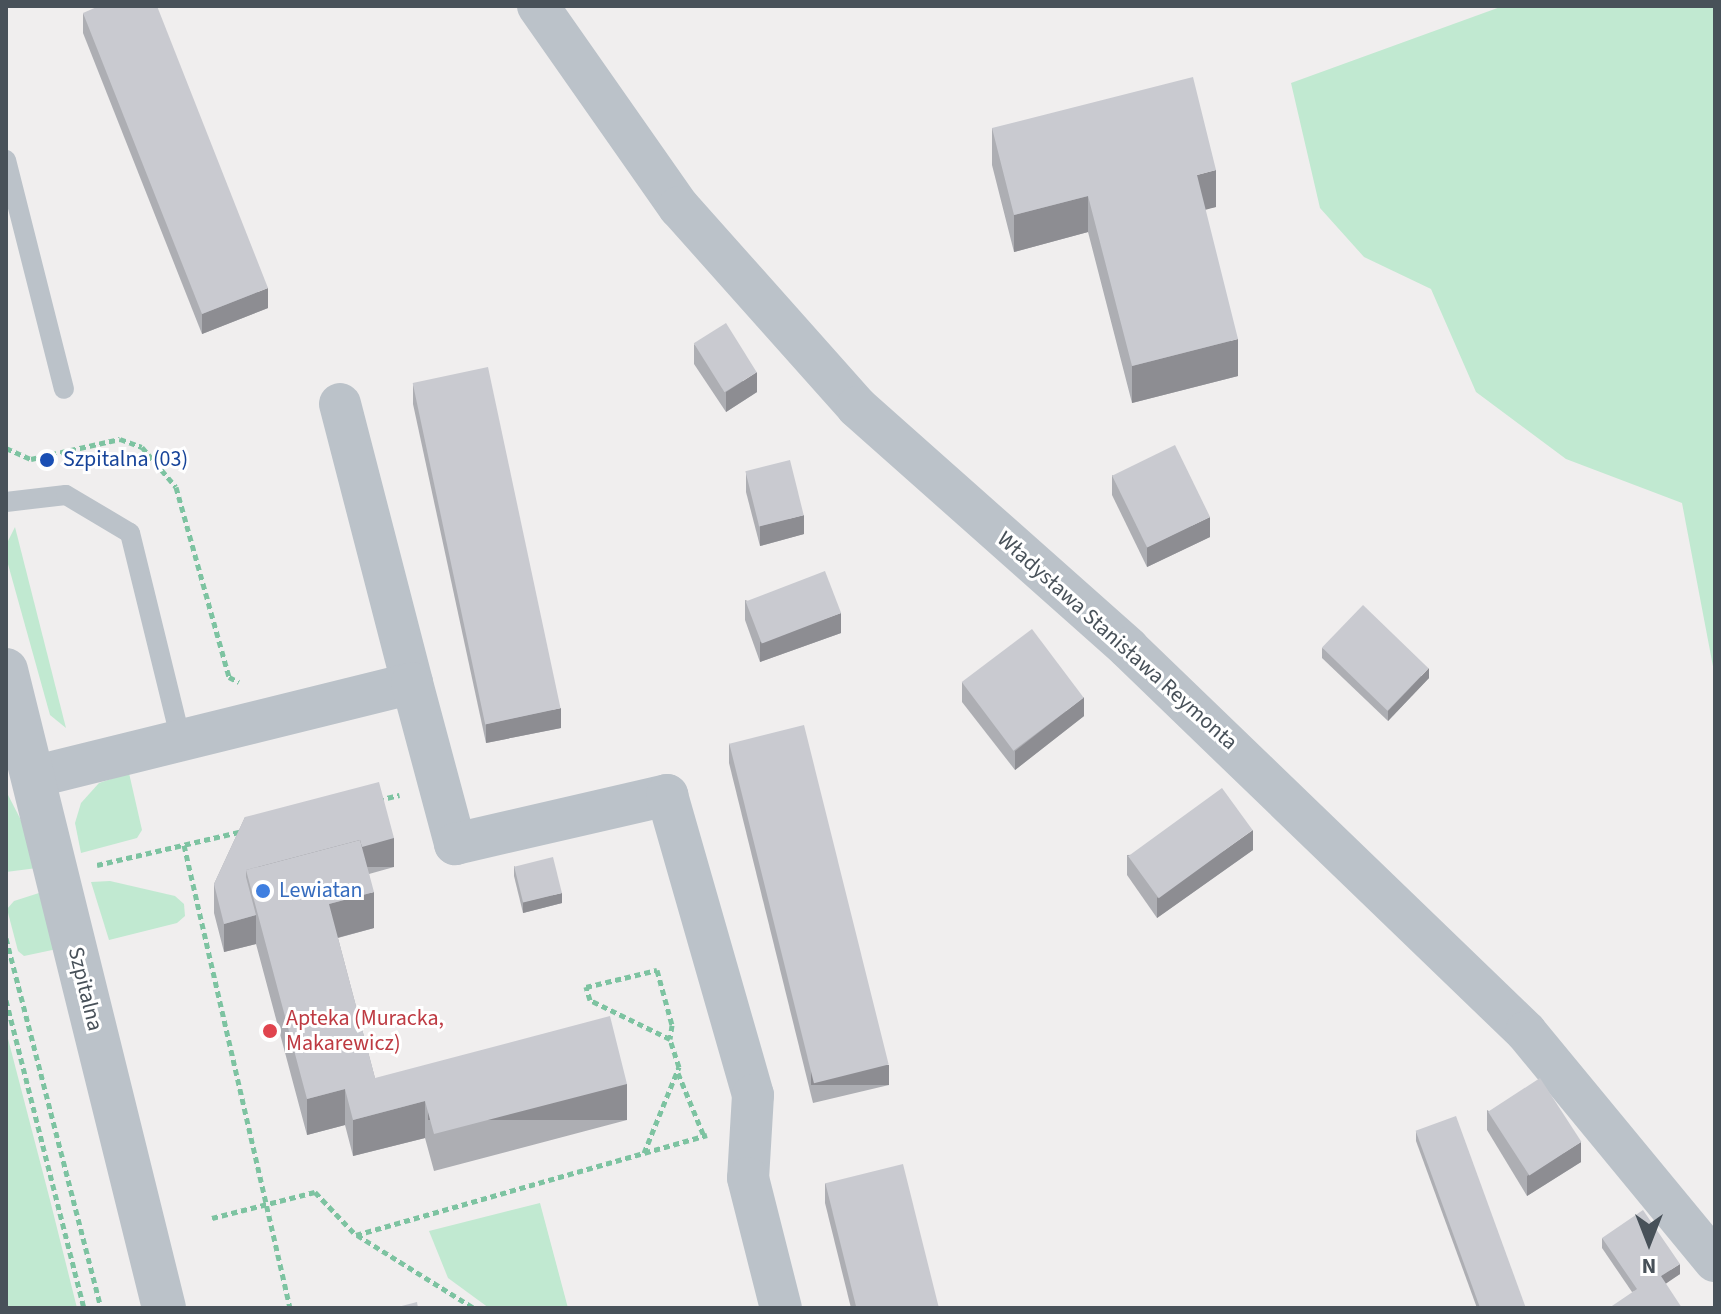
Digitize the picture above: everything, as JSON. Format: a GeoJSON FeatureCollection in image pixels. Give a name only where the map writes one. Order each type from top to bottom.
{"type":"FeatureCollection","features":[{"type":"Feature","properties":{"kind":"street","name":"Władysława Stanisława Reymonta"},"geometry":{"type":"LineString","coordinates":[[538,6],[679,207],[857,407],[1140,659],[1526,1032],[1715,1261]]}},
{"type":"Feature","properties":{"kind":"street"},"geometry":{"type":"LineString","coordinates":[[340,404],[455,844],[667,795],[753,1095],[748,1178],[781,1308]]}},
{"type":"Feature","properties":{"kind":"street","name":"Szpitalna"},"geometry":{"type":"LineString","coordinates":[[6,670],[164,1308]]}},
{"type":"Feature","properties":{"kind":"street"},"geometry":{"type":"LineString","coordinates":[[33,777],[412,683]]}},
{"type":"Feature","properties":{"kind":"lane"},"geometry":{"type":"LineString","coordinates":[[6,160],[64,389]]}},
{"type":"Feature","properties":{"kind":"lane"},"geometry":{"type":"LineString","coordinates":[[6,502],[66,495],[130,533],[181,740]]}},
{"type":"Feature","properties":{"kind":"path"},"geometry":{"type":"LineString","coordinates":[[6,448],[31,459],[120,439],[142,447],[176,487],[229,677],[242,683]]}},
{"type":"Feature","properties":{"kind":"path"},"geometry":{"type":"LineString","coordinates":[[364,803],[439,786]]}},
{"type":"Feature","properties":{"kind":"path"},"geometry":{"type":"LineString","coordinates":[[57,874],[259,828]]}},
{"type":"Feature","properties":{"kind":"path"},"geometry":{"type":"LineString","coordinates":[[184,845],[290,1308]]}},
{"type":"Feature","properties":{"kind":"path"},"geometry":{"type":"LineString","coordinates":[[6,938],[101,1308]]}},
{"type":"Feature","properties":{"kind":"path"},"geometry":{"type":"LineString","coordinates":[[670,1039],[590,1000],[586,987],[657,970],[672,1025],[670,1039],[677,1072],[704,1136]]}},
{"type":"Feature","properties":{"kind":"path"},"geometry":{"type":"LineString","coordinates":[[6,1000],[84,1308]]}},
{"type":"Feature","properties":{"kind":"path"},"geometry":{"type":"LineString","coordinates":[[643,1154],[677,1072]]}},
{"type":"Feature","properties":{"kind":"path"},"geometry":{"type":"LineString","coordinates":[[356,1235],[717,1132]]}},
{"type":"Feature","properties":{"kind":"path"},"geometry":{"type":"LineString","coordinates":[[212,1218],[315,1192],[356,1235],[474,1308]]}},
{"type":"Feature","properties":{"kind":"green space"},"geometry":{"type":"Polygon","coordinates":[[[1503,6],[1715,6],[1715,677],[1682,503],[1566,459],[1476,392],[1431,289],[1364,257],[1320,208],[1291,83],[1503,6]]]}},
{"type":"Feature","properties":{"kind":"green space"},"geometry":{"type":"Polygon","coordinates":[[[15,527],[66,728],[50,715],[6,557],[8,541],[15,527]]]}},
{"type":"Feature","properties":{"kind":"green space"},"geometry":{"type":"Polygon","coordinates":[[[129,773],[142,830],[137,838],[81,853],[75,823],[81,803],[99,783],[129,773]]]}},
{"type":"Feature","properties":{"kind":"green space"},"geometry":{"type":"Polygon","coordinates":[[[6,791],[25,828],[37,868],[6,872],[6,791]]]}},
{"type":"Feature","properties":{"kind":"green space"},"geometry":{"type":"Polygon","coordinates":[[[110,881],[175,896],[184,904],[185,916],[177,923],[109,940],[91,882],[110,881]]]}},
{"type":"Feature","properties":{"kind":"green space"},"geometry":{"type":"Polygon","coordinates":[[[39,893],[57,949],[24,956],[18,951],[7,909],[14,901],[39,893]]]}},
{"type":"Feature","properties":{"kind":"green space"},"geometry":{"type":"Polygon","coordinates":[[[6,1031],[50,1200],[77,1308],[6,1308],[6,1031]]]}},
{"type":"Feature","properties":{"kind":"green space"},"geometry":{"type":"Polygon","coordinates":[[[540,1203],[568,1308],[489,1308],[448,1278],[429,1231],[540,1203]]]}},
{"type":"Feature","properties":{"kind":"building"},"geometry":{"type":"Polygon","coordinates":[[[99,6],[157,6],[268,288],[202,314],[83,13],[99,6]]]}},
{"type":"Feature","properties":{"kind":"building"},"geometry":{"type":"Polygon","coordinates":[[[1193,77],[1216,170],[1197,175],[1238,339],[1132,366],[1088,196],[1014,215],[992,128],[1193,77]]]}},
{"type":"Feature","properties":{"kind":"building"},"geometry":{"type":"Polygon","coordinates":[[[726,323],[757,372],[725,392],[694,343],[726,323]]]}},
{"type":"Feature","properties":{"kind":"building"},"geometry":{"type":"Polygon","coordinates":[[[488,367],[561,708],[485,724],[413,383],[488,367]]]}},
{"type":"Feature","properties":{"kind":"building"},"geometry":{"type":"Polygon","coordinates":[[[1175,445],[1210,517],[1147,548],[1112,476],[1175,445]]]}},
{"type":"Feature","properties":{"kind":"building"},"geometry":{"type":"Polygon","coordinates":[[[790,460],[804,515],[759,526],[745,471],[790,460]]]}},
{"type":"Feature","properties":{"kind":"building"},"geometry":{"type":"Polygon","coordinates":[[[825,571],[841,613],[762,643],[746,601],[825,571]]]}},
{"type":"Feature","properties":{"kind":"building"},"geometry":{"type":"Polygon","coordinates":[[[1363,605],[1428,668],[1387,711],[1322,647],[1363,605]]]}},
{"type":"Feature","properties":{"kind":"building"},"geometry":{"type":"Polygon","coordinates":[[[1032,629],[1084,698],[1013,751],[962,682],[1032,629]]]}},
{"type":"Feature","properties":{"kind":"building"},"geometry":{"type":"Polygon","coordinates":[[[804,725],[889,1065],[814,1083],[729,744],[804,725]]]}},
{"type":"Feature","properties":{"kind":"building"},"geometry":{"type":"Polygon","coordinates":[[[379,782],[394,838],[362,847],[360,840],[246,870],[256,915],[224,924],[214,884],[245,817],[379,782]]]}},
{"type":"Feature","properties":{"kind":"building"},"geometry":{"type":"Polygon","coordinates":[[[1222,788],[1253,830],[1159,898],[1128,856],[1222,788]]]}},
{"type":"Feature","properties":{"kind":"building"},"geometry":{"type":"Polygon","coordinates":[[[360,840],[374,892],[329,904],[375,1078],[610,1016],[627,1084],[434,1134],[425,1101],[353,1120],[345,1089],[307,1099],[246,870],[360,840]]]}},
{"type":"Feature","properties":{"kind":"building"},"geometry":{"type":"Polygon","coordinates":[[[553,857],[562,893],[523,903],[514,867],[553,857]]]}},
{"type":"Feature","properties":{"kind":"building"},"geometry":{"type":"Polygon","coordinates":[[[1540,1078],[1581,1142],[1529,1176],[1488,1112],[1540,1078]]]}},
{"type":"Feature","properties":{"kind":"building"},"geometry":{"type":"Polygon","coordinates":[[[1456,1116],[1526,1308],[1480,1308],[1416,1131],[1456,1116]]]}},
{"type":"Feature","properties":{"kind":"building"},"geometry":{"type":"Polygon","coordinates":[[[903,1164],[939,1308],[856,1308],[825,1183],[903,1164]]]}},
{"type":"Feature","properties":{"kind":"building"},"geometry":{"type":"Polygon","coordinates":[[[1643,1210],[1680,1264],[1661,1276],[1682,1308],[1609,1308],[1637,1289],[1602,1238],[1643,1210]]]}},
{"type":"Feature","properties":{"kind":"building"},"geometry":{"type":"Polygon","coordinates":[[[417,1302],[418,1308],[394,1308],[417,1302]]]}},
{"type":"Feature","properties":{"kind":"place","name":"Szpitalna (03)"},"geometry":{"type":"Point","coordinates":[47,460]}},
{"type":"Feature","properties":{"kind":"place","name":"Lewiatan"},"geometry":{"type":"Point","coordinates":[263,891]}},
{"type":"Feature","properties":{"kind":"place","name":"Apteka (Muracka, Makarewicz)"},"geometry":{"type":"Point","coordinates":[270,1031]}}]}
